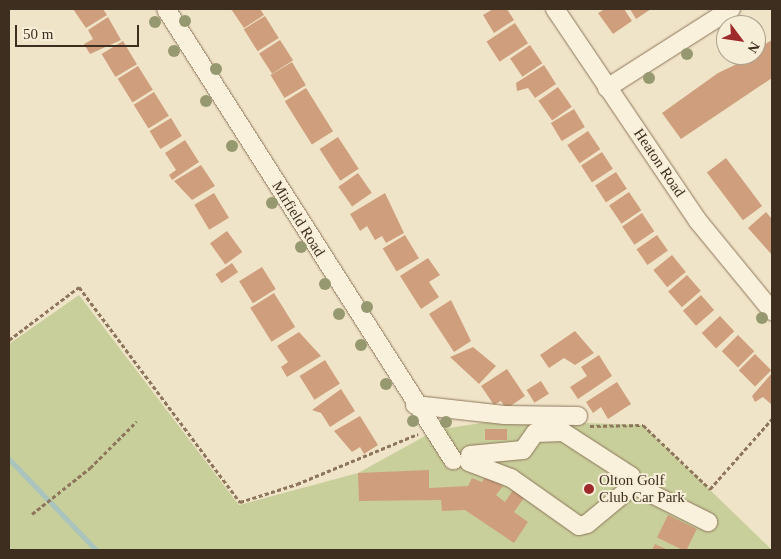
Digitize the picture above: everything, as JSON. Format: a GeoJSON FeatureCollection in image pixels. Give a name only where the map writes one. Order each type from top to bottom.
{"type":"FeatureCollection","features":[{"type":"Feature","properties":{"kind":"street","name":"Mirfield Road"},"geometry":{"type":"LineString","coordinates":[[166,9],[430,428],[463,457]]}},
{"type":"Feature","properties":{"kind":"street","name":"Heaton Road"},"geometry":{"type":"LineString","coordinates":[[555,9],[698,220],[772,311]]}},
{"type":"Feature","properties":{"kind":"street"},"geometry":{"type":"LineString","coordinates":[[607,88],[731,9]]}},
{"type":"Feature","properties":{"kind":"street"},"geometry":{"type":"LineString","coordinates":[[415,405],[582,421]]}},
{"type":"Feature","properties":{"kind":"street"},"geometry":{"type":"LineString","coordinates":[[463,457],[522,450],[535,433],[563,432],[630,476],[634,485],[708,522]]}},
{"type":"Feature","properties":{"kind":"street"},"geometry":{"type":"LineString","coordinates":[[463,457],[511,478],[579,526],[588,524],[634,485]]}},
{"type":"Feature","properties":{"kind":"path"},"geometry":{"type":"LineString","coordinates":[[9,340],[79,287],[240,502],[297,484],[430,428]]}},
{"type":"Feature","properties":{"kind":"path"},"geometry":{"type":"LineString","coordinates":[[582,421],[643,425],[710,489],[772,419]]}},
{"type":"Feature","properties":{"kind":"path"},"geometry":{"type":"LineString","coordinates":[[32,514],[138,421]]}},
{"type":"Feature","properties":{"kind":"green space"},"geometry":{"type":"Polygon","coordinates":[[[79,295],[239,505],[358,473],[436,430],[500,420],[643,425],[772,550],[9,550],[9,344],[79,295]]]}},
{"type":"Feature","properties":{"kind":"building"},"geometry":{"type":"Polygon","coordinates":[[[73,9],[103,9],[107,15],[86,28],[73,9]]]}},
{"type":"Feature","properties":{"kind":"building"},"geometry":{"type":"Polygon","coordinates":[[[231,9],[260,9],[264,15],[244,28],[231,9]]]}},
{"type":"Feature","properties":{"kind":"building"},"geometry":{"type":"Polygon","coordinates":[[[493,9],[507,9],[514,20],[494,33],[483,15],[493,9]]]}},
{"type":"Feature","properties":{"kind":"building"},"geometry":{"type":"Polygon","coordinates":[[[605,9],[624,9],[632,21],[613,34],[598,13],[605,9]]]}},
{"type":"Feature","properties":{"kind":"building"},"geometry":{"type":"Polygon","coordinates":[[[630,9],[651,9],[636,19],[630,9]]]}},
{"type":"Feature","properties":{"kind":"building"},"geometry":{"type":"Polygon","coordinates":[[[265,16],[279,38],[258,51],[244,29],[265,16]]]}},
{"type":"Feature","properties":{"kind":"building"},"geometry":{"type":"Polygon","coordinates":[[[108,17],[121,40],[90,54],[84,44],[93,39],[88,30],[108,17]]]}},
{"type":"Feature","properties":{"kind":"building"},"geometry":{"type":"Polygon","coordinates":[[[515,23],[528,43],[500,62],[486,42],[515,23]]]}},
{"type":"Feature","properties":{"kind":"building"},"geometry":{"type":"Polygon","coordinates":[[[280,40],[293,60],[272,74],[259,54],[280,40]]]}},
{"type":"Feature","properties":{"kind":"building"},"geometry":{"type":"Polygon","coordinates":[[[772,40],[772,78],[681,139],[662,113],[718,73],[735,65],[766,65],[766,43],[772,40]]]}},
{"type":"Feature","properties":{"kind":"building"},"geometry":{"type":"Polygon","coordinates":[[[123,41],[137,64],[115,77],[102,54],[123,41]]]}},
{"type":"Feature","properties":{"kind":"building"},"geometry":{"type":"Polygon","coordinates":[[[530,45],[542,63],[522,77],[510,58],[530,45]]]}},
{"type":"Feature","properties":{"kind":"building"},"geometry":{"type":"Polygon","coordinates":[[[292,62],[306,85],[284,98],[271,75],[292,62]]]}},
{"type":"Feature","properties":{"kind":"building"},"geometry":{"type":"Polygon","coordinates":[[[544,65],[556,84],[535,98],[528,88],[517,91],[516,83],[544,65]]]}},
{"type":"Feature","properties":{"kind":"building"},"geometry":{"type":"Polygon","coordinates":[[[138,66],[153,90],[132,102],[118,79],[138,66]]]}},
{"type":"Feature","properties":{"kind":"building"},"geometry":{"type":"Polygon","coordinates":[[[558,87],[572,107],[552,120],[538,101],[558,87]]]}},
{"type":"Feature","properties":{"kind":"building"},"geometry":{"type":"Polygon","coordinates":[[[306,88],[333,131],[312,144],[285,101],[306,88]]]}},
{"type":"Feature","properties":{"kind":"building"},"geometry":{"type":"Polygon","coordinates":[[[154,92],[169,116],[148,128],[134,105],[154,92]]]}},
{"type":"Feature","properties":{"kind":"building"},"geometry":{"type":"Polygon","coordinates":[[[574,109],[585,127],[562,141],[551,123],[574,109]]]}},
{"type":"Feature","properties":{"kind":"building"},"geometry":{"type":"Polygon","coordinates":[[[171,118],[182,136],[160,149],[150,131],[171,118]]]}},
{"type":"Feature","properties":{"kind":"building"},"geometry":{"type":"Polygon","coordinates":[[[588,131],[600,149],[580,163],[567,145],[588,131]]]}},
{"type":"Feature","properties":{"kind":"building"},"geometry":{"type":"Polygon","coordinates":[[[338,137],[359,169],[340,181],[320,149],[338,137]]]}},
{"type":"Feature","properties":{"kind":"building"},"geometry":{"type":"Polygon","coordinates":[[[185,140],[199,162],[172,180],[169,175],[176,170],[165,153],[185,140]]]}},
{"type":"Feature","properties":{"kind":"building"},"geometry":{"type":"Polygon","coordinates":[[[602,152],[613,169],[592,182],[581,166],[602,152]]]}},
{"type":"Feature","properties":{"kind":"building"},"geometry":{"type":"Polygon","coordinates":[[[726,158],[762,206],[743,220],[707,172],[726,158]]]}},
{"type":"Feature","properties":{"kind":"building"},"geometry":{"type":"Polygon","coordinates":[[[201,165],[215,186],[192,200],[174,181],[201,165]]]}},
{"type":"Feature","properties":{"kind":"building"},"geometry":{"type":"Polygon","coordinates":[[[616,172],[627,189],[606,202],[595,186],[616,172]]]}},
{"type":"Feature","properties":{"kind":"building"},"geometry":{"type":"Polygon","coordinates":[[[358,173],[372,193],[352,206],[338,187],[358,173]]]}},
{"type":"Feature","properties":{"kind":"building"},"geometry":{"type":"Polygon","coordinates":[[[629,192],[641,210],[621,224],[609,205],[629,192]]]}},
{"type":"Feature","properties":{"kind":"building"},"geometry":{"type":"Polygon","coordinates":[[[214,193],[229,218],[209,230],[194,205],[214,193]]]}},
{"type":"Feature","properties":{"kind":"building"},"geometry":{"type":"Polygon","coordinates":[[[385,193],[404,233],[386,243],[382,236],[375,240],[367,226],[360,231],[350,214],[385,193]]]}},
{"type":"Feature","properties":{"kind":"building"},"geometry":{"type":"Polygon","coordinates":[[[766,212],[772,219],[772,255],[748,228],[766,212]]]}},
{"type":"Feature","properties":{"kind":"building"},"geometry":{"type":"Polygon","coordinates":[[[642,213],[654,231],[634,245],[622,226],[642,213]]]}},
{"type":"Feature","properties":{"kind":"building"},"geometry":{"type":"Polygon","coordinates":[[[227,231],[242,252],[225,264],[210,243],[227,231]]]}},
{"type":"Feature","properties":{"kind":"building"},"geometry":{"type":"Polygon","coordinates":[[[405,235],[419,258],[397,272],[383,248],[405,235]]]}},
{"type":"Feature","properties":{"kind":"building"},"geometry":{"type":"Polygon","coordinates":[[[657,235],[668,251],[647,265],[637,249],[657,235]]]}},
{"type":"Feature","properties":{"kind":"building"},"geometry":{"type":"Polygon","coordinates":[[[672,255],[686,272],[667,287],[653,270],[672,255]]]}},
{"type":"Feature","properties":{"kind":"building"},"geometry":{"type":"Polygon","coordinates":[[[428,258],[440,275],[429,282],[439,297],[421,309],[400,276],[428,258]]]}},
{"type":"Feature","properties":{"kind":"building"},"geometry":{"type":"Polygon","coordinates":[[[232,263],[238,272],[222,283],[215,274],[232,263]]]}},
{"type":"Feature","properties":{"kind":"building"},"geometry":{"type":"Polygon","coordinates":[[[262,267],[276,289],[253,303],[239,281],[262,267]]]}},
{"type":"Feature","properties":{"kind":"building"},"geometry":{"type":"Polygon","coordinates":[[[687,275],[701,291],[682,307],[668,291],[687,275]]]}},
{"type":"Feature","properties":{"kind":"building"},"geometry":{"type":"Polygon","coordinates":[[[274,293],[295,327],[271,342],[250,308],[274,293]]]}},
{"type":"Feature","properties":{"kind":"building"},"geometry":{"type":"Polygon","coordinates":[[[701,295],[714,310],[696,326],[683,311],[701,295]]]}},
{"type":"Feature","properties":{"kind":"building"},"geometry":{"type":"Polygon","coordinates":[[[451,300],[471,341],[454,352],[429,314],[451,300]]]}},
{"type":"Feature","properties":{"kind":"building"},"geometry":{"type":"Polygon","coordinates":[[[720,316],[734,331],[716,348],[702,333],[720,316]]]}},
{"type":"Feature","properties":{"kind":"building"},"geometry":{"type":"Polygon","coordinates":[[[575,331],[594,353],[575,365],[564,358],[549,368],[540,355],[575,331]]]}},
{"type":"Feature","properties":{"kind":"building"},"geometry":{"type":"Polygon","coordinates":[[[299,332],[321,356],[287,377],[281,367],[288,362],[277,346],[299,332]]]}},
{"type":"Feature","properties":{"kind":"building"},"geometry":{"type":"Polygon","coordinates":[[[738,335],[754,351],[738,368],[722,351],[738,335]]]}},
{"type":"Feature","properties":{"kind":"building"},"geometry":{"type":"Polygon","coordinates":[[[473,347],[496,366],[479,384],[450,357],[473,347]]]}},
{"type":"Feature","properties":{"kind":"building"},"geometry":{"type":"Polygon","coordinates":[[[755,354],[771,370],[755,387],[739,370],[755,354]]]}},
{"type":"Feature","properties":{"kind":"building"},"geometry":{"type":"Polygon","coordinates":[[[599,355],[612,376],[578,399],[570,387],[587,376],[581,367],[599,355]]]}},
{"type":"Feature","properties":{"kind":"building"},"geometry":{"type":"Polygon","coordinates":[[[325,360],[340,384],[314,400],[300,376],[325,360]]]}},
{"type":"Feature","properties":{"kind":"building"},"geometry":{"type":"Polygon","coordinates":[[[507,369],[525,396],[506,409],[501,401],[494,405],[481,386],[507,369]]]}},
{"type":"Feature","properties":{"kind":"building"},"geometry":{"type":"Polygon","coordinates":[[[772,373],[772,405],[763,397],[755,402],[752,396],[772,373]]]}},
{"type":"Feature","properties":{"kind":"building"},"geometry":{"type":"Polygon","coordinates":[[[541,381],[549,394],[535,403],[527,390],[541,381]]]}},
{"type":"Feature","properties":{"kind":"building"},"geometry":{"type":"Polygon","coordinates":[[[617,382],[631,404],[608,419],[601,407],[593,413],[586,402],[617,382]]]}},
{"type":"Feature","properties":{"kind":"building"},"geometry":{"type":"Polygon","coordinates":[[[341,389],[355,411],[330,427],[321,413],[312,410],[341,389]]]}},
{"type":"Feature","properties":{"kind":"building"},"geometry":{"type":"Polygon","coordinates":[[[360,416],[378,445],[364,454],[360,447],[352,452],[334,431],[360,416]]]}},
{"type":"Feature","properties":{"kind":"building"},"geometry":{"type":"Polygon","coordinates":[[[485,429],[507,429],[507,440],[485,440],[485,429]]]}},
{"type":"Feature","properties":{"kind":"building"},"geometry":{"type":"Polygon","coordinates":[[[429,470],[429,488],[468,486],[472,478],[482,482],[487,475],[503,486],[496,495],[505,502],[513,490],[524,498],[514,512],[528,522],[514,543],[465,510],[442,511],[441,500],[359,501],[358,473],[429,470]]]}},
{"type":"Feature","properties":{"kind":"building"},"geometry":{"type":"Polygon","coordinates":[[[668,515],[697,529],[687,550],[657,537],[668,515]]]}},
{"type":"Feature","properties":{"kind":"building"},"geometry":{"type":"Polygon","coordinates":[[[655,544],[668,550],[652,550],[655,544]]]}},
{"type":"Feature","properties":{"kind":"waterway"},"geometry":{"type":"LineString","coordinates":[[9,459],[96,550]]}},
{"type":"Feature","properties":{"kind":"place","name":"Olton Golf Club Car Park"},"geometry":{"type":"Point","coordinates":[589,489]}}]}
